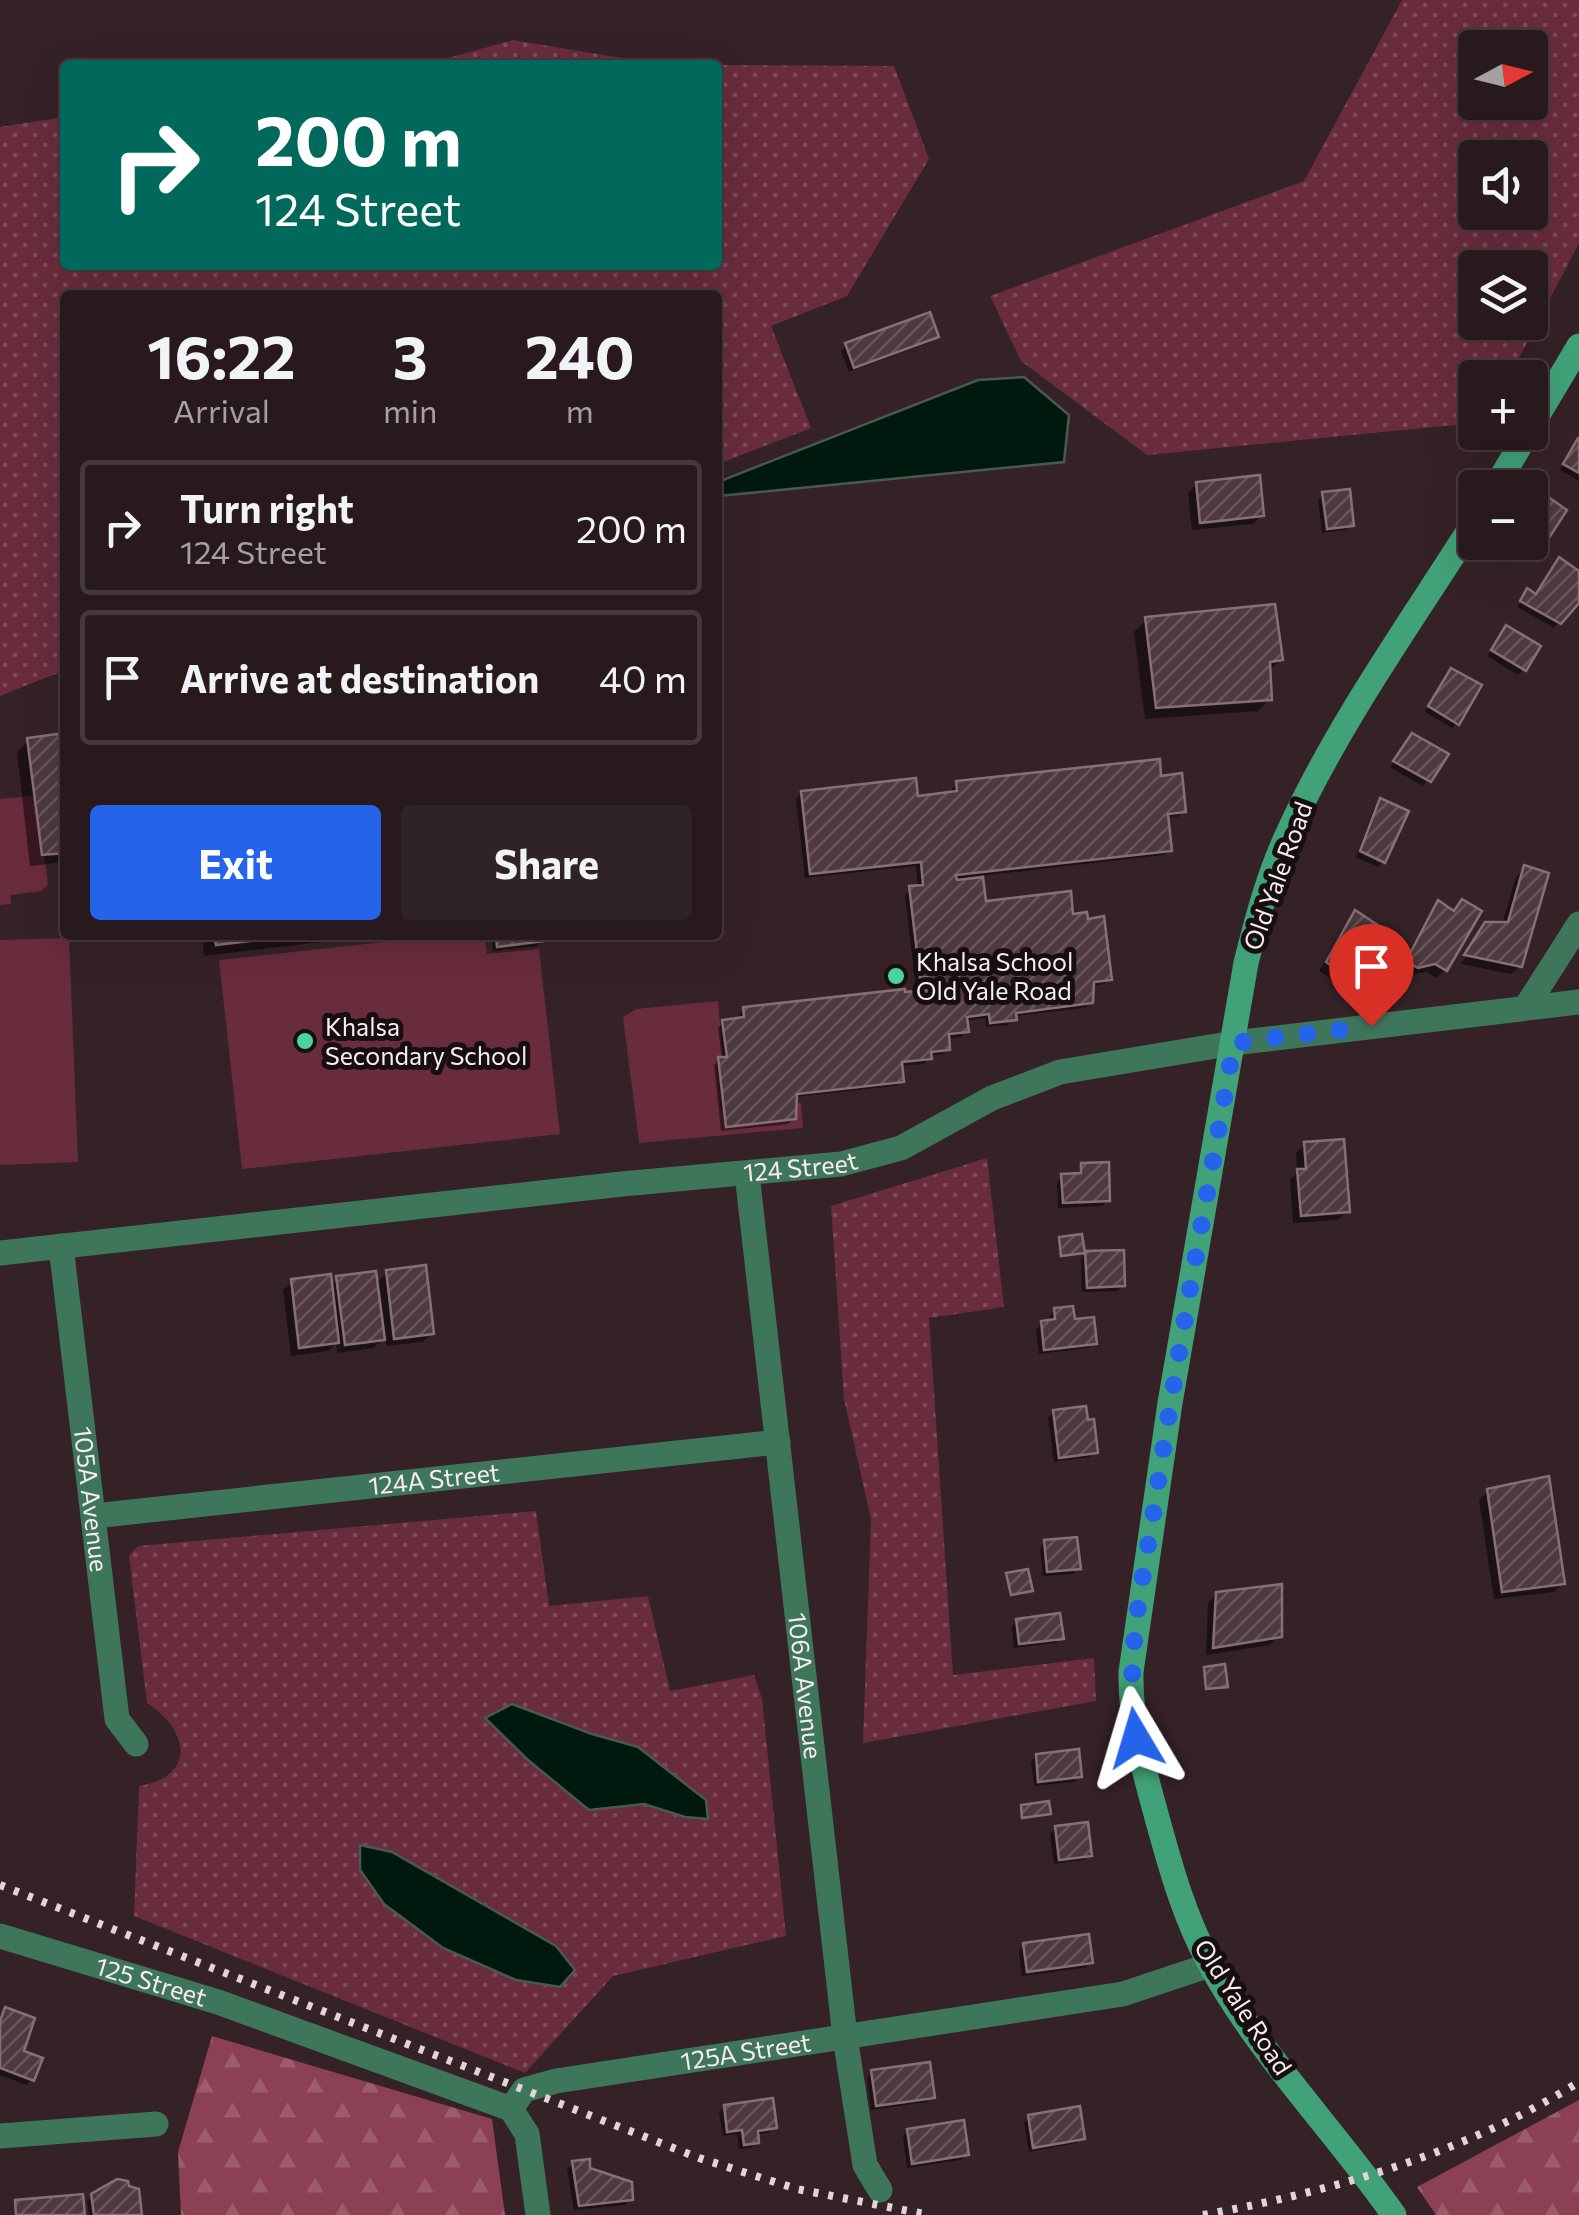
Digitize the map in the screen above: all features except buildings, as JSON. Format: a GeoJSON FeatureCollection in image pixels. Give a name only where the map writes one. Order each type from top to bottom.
{"type":"FeatureCollection","features":[{"type":"Feature","properties":{"kind":"main road"},"geometry":{"type":"LineString","coordinates":[[1548,398],[1579,346]]}},
{"type":"Feature","properties":{"kind":"main road","name":"Old Yale Road"},"geometry":{"type":"LineString","coordinates":[[1394,2215],[1284,2074],[1210,1965],[1174,1880],[1147,1783],[1134,1725],[1131,1672],[1170,1403],[1256,921],[1287,835],[1337,742],[1458,547]]}},
{"type":"Feature","properties":{"kind":"street"},"geometry":{"type":"LineString","coordinates":[[1526,1008],[1579,924]]}},
{"type":"Feature","properties":{"kind":"street","name":"124 Street"},"geometry":{"type":"LineString","coordinates":[[0,1253],[602,1186],[841,1164],[900,1148],[992,1098],[1060,1072],[1234,1043],[1579,1002]]}},
{"type":"Feature","properties":{"kind":"street","name":"106A Avenue"},"geometry":{"type":"LineString","coordinates":[[747,1174],[846,2038],[865,2165],[880,2190]]}},
{"type":"Feature","properties":{"kind":"street","name":"105A Avenue"},"geometry":{"type":"LineString","coordinates":[[61,1246],[116,1720],[136,1744]]}},
{"type":"Feature","properties":{"kind":"street","name":"124A Street"},"geometry":{"type":"LineString","coordinates":[[94,1516],[778,1442]]}},
{"type":"Feature","properties":{"kind":"street","name":"125 Street"},"geometry":{"type":"LineString","coordinates":[[0,1936],[300,2030],[511,2109]]}},
{"type":"Feature","properties":{"kind":"street","name":"125A Street"},"geometry":{"type":"LineString","coordinates":[[511,2109],[524,2090],[556,2081],[1123,1994],[1210,1965]]}},
{"type":"Feature","properties":{"kind":"street"},"geometry":{"type":"LineString","coordinates":[[511,2109],[527,2134],[538,2215]]}},
{"type":"Feature","properties":{"kind":"street"},"geometry":{"type":"LineString","coordinates":[[0,2136],[156,2124]]}},
{"type":"Feature","properties":{"kind":"shaded area"},"geometry":{"type":"Polygon","coordinates":[[[1402,0],[1579,0],[1579,243],[1548,302],[1548,250],[1458,250],[1458,340],[1528,340],[1518,360],[1458,360],[1458,425],[1147,455],[1021,361],[990,296],[1304,181],[1402,0]]]}},
{"type":"Feature","properties":{"kind":"shaded area"},"geometry":{"type":"Polygon","coordinates":[[[513,40],[634,60],[441,60],[513,40]]]}},
{"type":"Feature","properties":{"kind":"shaded area"},"geometry":{"type":"Polygon","coordinates":[[[722,65],[894,66],[929,159],[847,296],[771,326],[811,428],[722,462],[722,290],[60,290],[60,672],[0,696],[0,127],[60,118],[60,270],[722,270],[722,65]]]}},
{"type":"Feature","properties":{"kind":"shaded area"},"geometry":{"type":"Polygon","coordinates":[[[1024,377],[1069,415],[1064,462],[722,496],[722,480],[978,380],[1024,377]]]}},
{"type":"Feature","properties":{"kind":"shaded area"},"geometry":{"type":"Polygon","coordinates":[[[0,799],[37,799],[48,884],[42,891],[10,895],[11,904],[0,905],[0,799]]]}},
{"type":"Feature","properties":{"kind":"shaded area"},"geometry":{"type":"Polygon","coordinates":[[[0,940],[69,940],[78,1162],[0,1165],[0,940]]]}},
{"type":"Feature","properties":{"kind":"shaded area"},"geometry":{"type":"Polygon","coordinates":[[[403,940],[485,940],[487,954],[539,949],[560,1134],[242,1169],[219,960],[403,940]]]}},
{"type":"Feature","properties":{"kind":"shaded area"},"geometry":{"type":"Polygon","coordinates":[[[718,1001],[723,1059],[716,1060],[721,1110],[801,1103],[803,1128],[639,1143],[623,1017],[636,1009],[718,1001]]]}},
{"type":"Feature","properties":{"kind":"shaded area"},"geometry":{"type":"Polygon","coordinates":[[[987,1158],[1004,1307],[929,1318],[953,1675],[1094,1658],[1096,1701],[863,1743],[871,1519],[844,1399],[831,1206],[987,1158]]]}},
{"type":"Feature","properties":{"kind":"shaded area"},"geometry":{"type":"Polygon","coordinates":[[[536,1511],[549,1606],[648,1596],[670,1691],[754,1675],[762,1699],[786,1936],[613,1976],[525,2073],[134,1916],[139,1786],[171,1773],[180,1751],[172,1726],[147,1703],[129,1556],[138,1546],[536,1511]],[[558,1719],[644,1804],[685,1817],[708,1818],[638,1747],[558,1719]]]}},
{"type":"Feature","properties":{"kind":"shaded area"},"geometry":{"type":"Polygon","coordinates":[[[512,1704],[638,1747],[706,1800],[708,1819],[685,1817],[644,1804],[589,1810],[485,1718],[512,1704]]]}},
{"type":"Feature","properties":{"kind":"shaded area"},"geometry":{"type":"Polygon","coordinates":[[[360,1845],[392,1852],[556,1946],[575,1970],[560,1987],[516,1980],[443,1948],[384,1904],[360,1870],[360,1845]]]}},
{"type":"Feature","properties":{"kind":"green space"},"geometry":{"type":"Polygon","coordinates":[[[212,2036],[492,2119],[505,2215],[181,2215],[178,2152],[212,2036]]]}},
{"type":"Feature","properties":{"kind":"green space"},"geometry":{"type":"Polygon","coordinates":[[[1579,2100],[1579,2215],[1436,2215],[1417,2187],[1579,2100]]]}},
{"type":"Feature","properties":{"kind":"railway"},"geometry":{"type":"LineString","coordinates":[[0,1885],[699,2158],[797,2189],[929,2215]]}},
{"type":"Feature","properties":{"kind":"railway"},"geometry":{"type":"LineString","coordinates":[[1203,2215],[1301,2194],[1397,2166],[1491,2129],[1579,2082]]}},
{"type":"Feature","properties":{"kind":"place","name":"Khalsa School Old Yale Road"},"geometry":{"type":"Point","coordinates":[896,976]}},
{"type":"Feature","properties":{"kind":"place","name":"Khalsa Secondary School"},"geometry":{"type":"Point","coordinates":[305,1041]}},
{"type":"Feature","properties":{"kind":"route"},"geometry":{"type":"LineString","coordinates":[[1136,1738],[1130,1692],[1132,1649],[1170,1403],[1234,1043],[1371,1026]]}}]}
